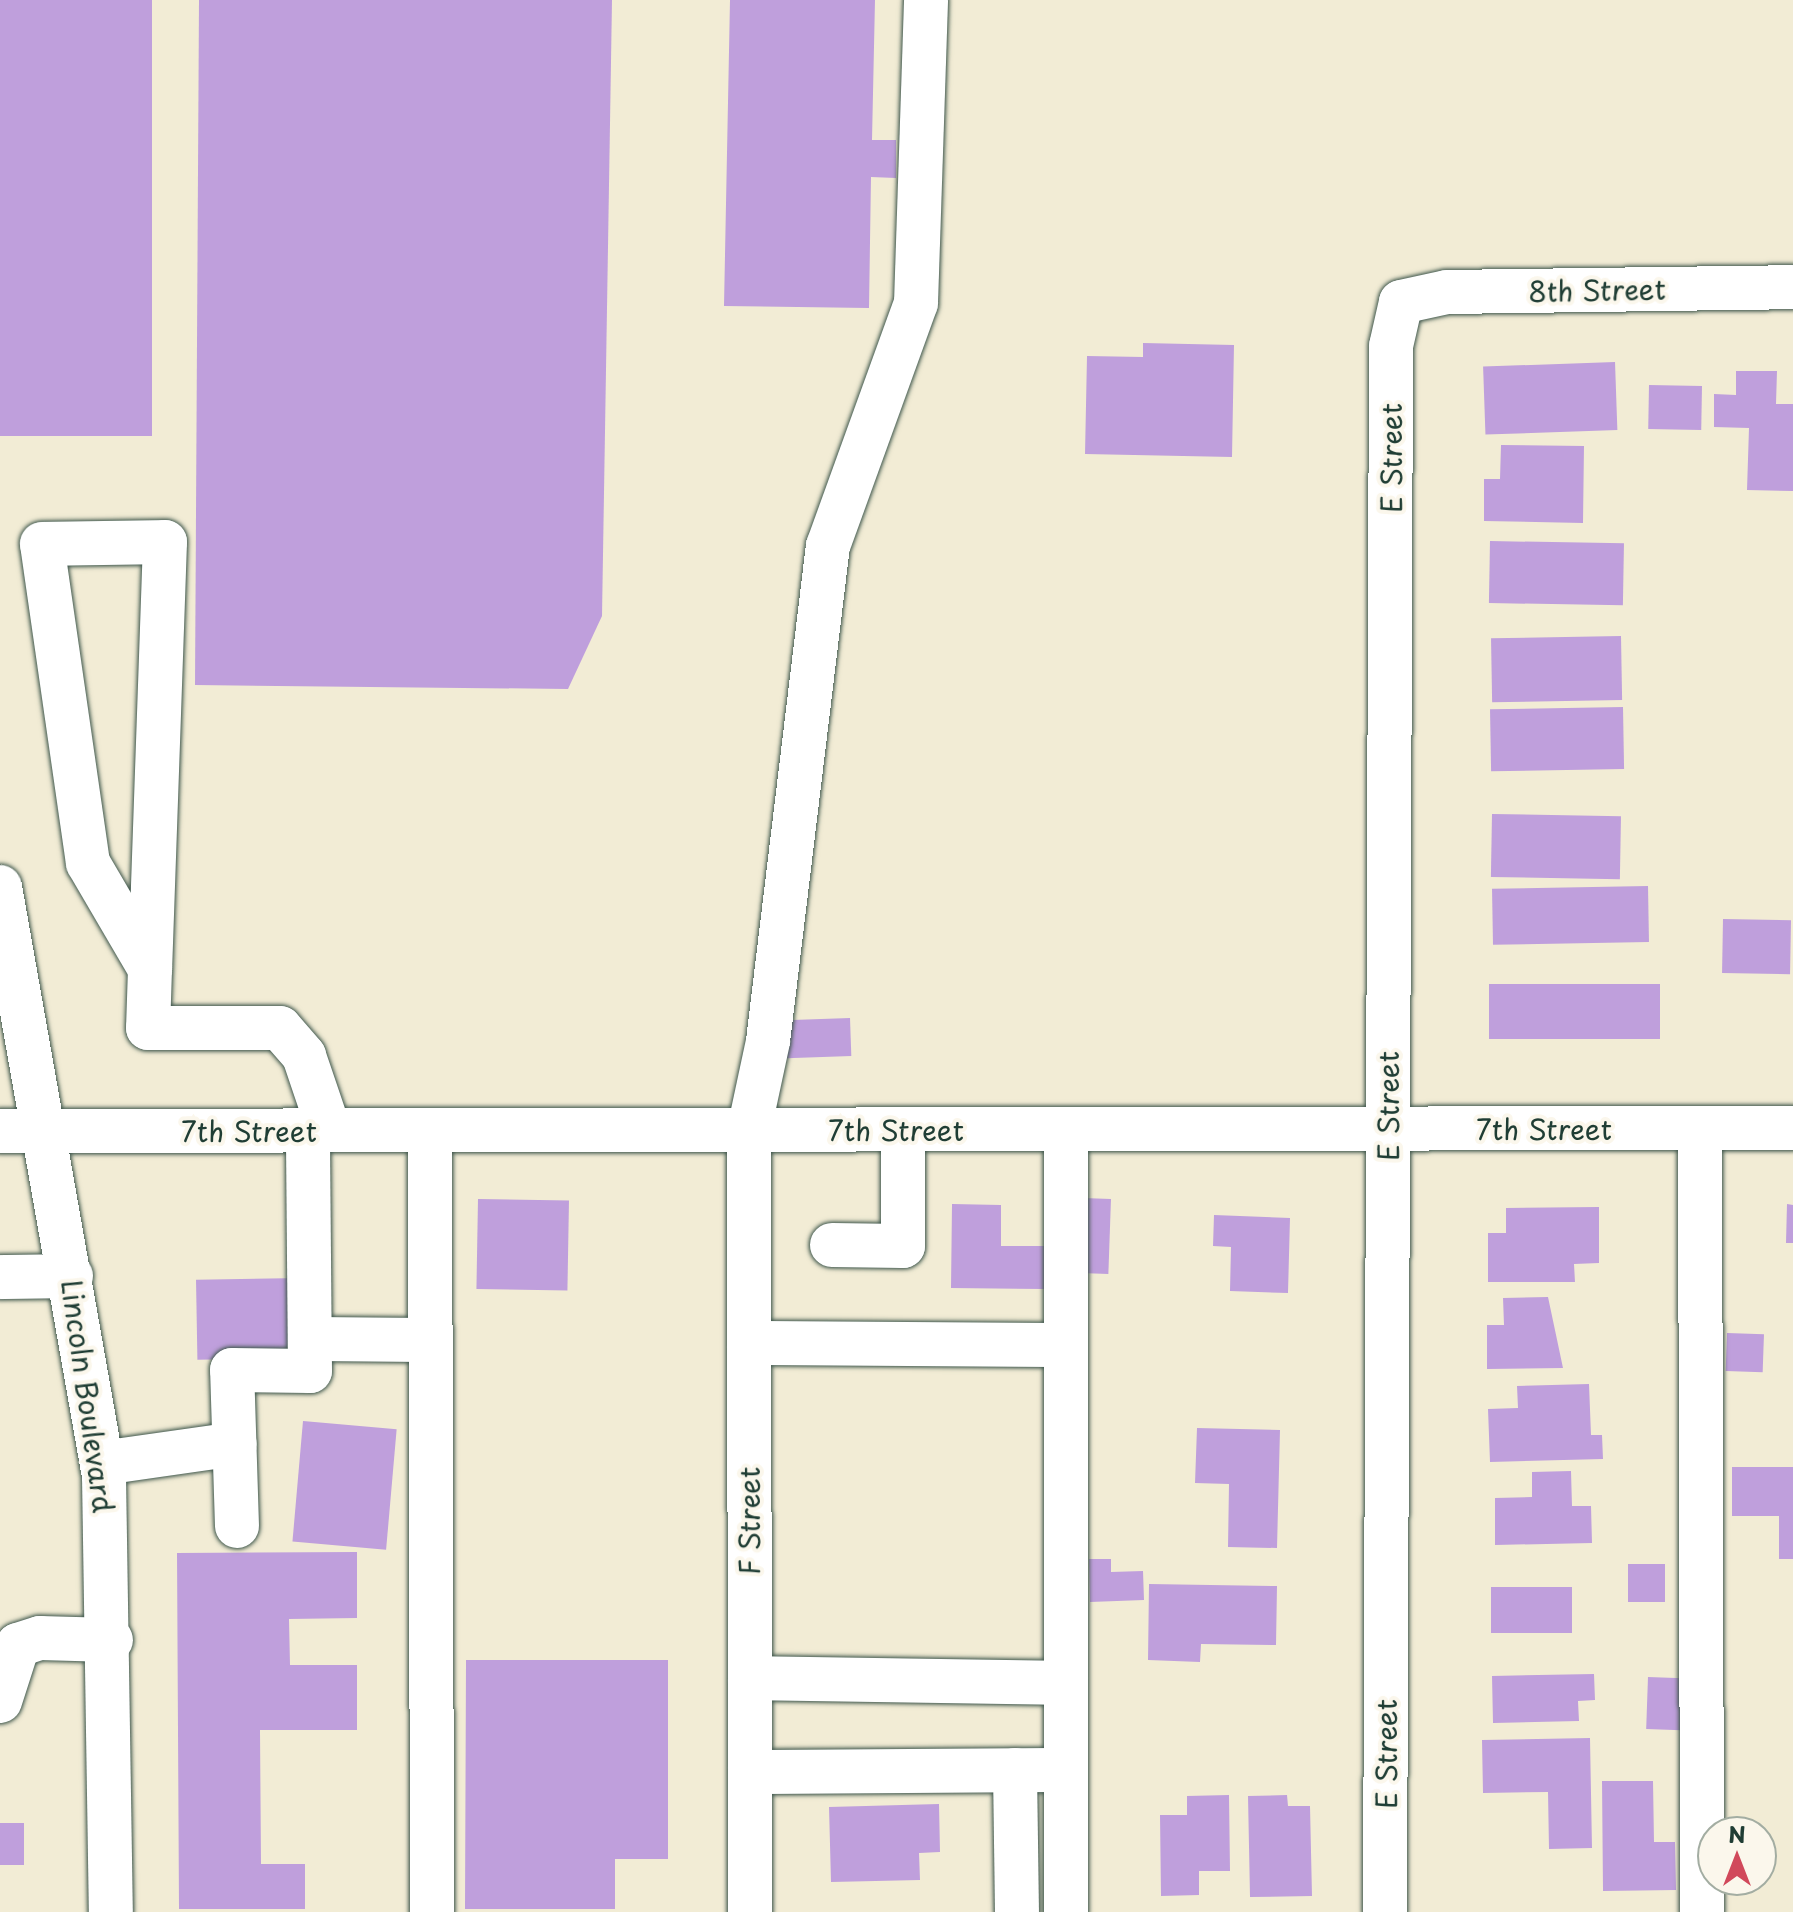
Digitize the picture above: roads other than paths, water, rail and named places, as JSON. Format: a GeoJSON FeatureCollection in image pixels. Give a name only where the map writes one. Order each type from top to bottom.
{"type":"FeatureCollection","features":[{"type":"Feature","properties":{"kind":"street","name":"F Street"},"geometry":{"type":"LineString","coordinates":[[750,1912],[749,1130],[768,1041],[828,546],[916,303],[926,0]]}},
{"type":"Feature","properties":{"kind":"street","name":"8th Street"},"geometry":{"type":"LineString","coordinates":[[1401,302],[1447,292],[1793,287]]}},
{"type":"Feature","properties":{"kind":"street","name":"E Street"},"geometry":{"type":"LineString","coordinates":[[1385,1912],[1391,346],[1401,302]]}},
{"type":"Feature","properties":{"kind":"street"},"geometry":{"type":"LineString","coordinates":[[150,969],[88,863],[42,544],[165,542],[148,1028],[280,1028],[304,1056],[318,1131],[310,1371],[232,1370],[237,1526]]}},
{"type":"Feature","properties":{"kind":"street","name":"Lincoln Boulevard"},"geometry":{"type":"LineString","coordinates":[[0,887],[102,1463],[111,1640],[111,1912]]}},
{"type":"Feature","properties":{"kind":"street"},"geometry":{"type":"LineString","coordinates":[[1700,1128],[1702,1912]]}},
{"type":"Feature","properties":{"kind":"street","name":"7th Street"},"geometry":{"type":"LineString","coordinates":[[0,1131],[1793,1128]]}},
{"type":"Feature","properties":{"kind":"street"},"geometry":{"type":"LineString","coordinates":[[430,1130],[432,1912]]}},
{"type":"Feature","properties":{"kind":"street"},"geometry":{"type":"LineString","coordinates":[[832,1245],[903,1246],[903,1130]]}},
{"type":"Feature","properties":{"kind":"street"},"geometry":{"type":"LineString","coordinates":[[1066,1130],[1066,1912]]}},
{"type":"Feature","properties":{"kind":"street"},"geometry":{"type":"LineString","coordinates":[[0,1277],[71,1276]]}},
{"type":"Feature","properties":{"kind":"street"},"geometry":{"type":"LineString","coordinates":[[310,1339],[430,1340]]}},
{"type":"Feature","properties":{"kind":"street"},"geometry":{"type":"LineString","coordinates":[[749,1343],[1066,1345]]}},
{"type":"Feature","properties":{"kind":"street"},"geometry":{"type":"LineString","coordinates":[[102,1463],[235,1444]]}},
{"type":"Feature","properties":{"kind":"street"},"geometry":{"type":"LineString","coordinates":[[0,1701],[18,1645],[111,1640]]}},
{"type":"Feature","properties":{"kind":"street"},"geometry":{"type":"LineString","coordinates":[[750,1678],[1066,1683]]}},
{"type":"Feature","properties":{"kind":"street"},"geometry":{"type":"LineString","coordinates":[[1015,1770],[1017,1912]]}},
{"type":"Feature","properties":{"kind":"street"},"geometry":{"type":"LineString","coordinates":[[750,1772],[1066,1770]]}}]}
